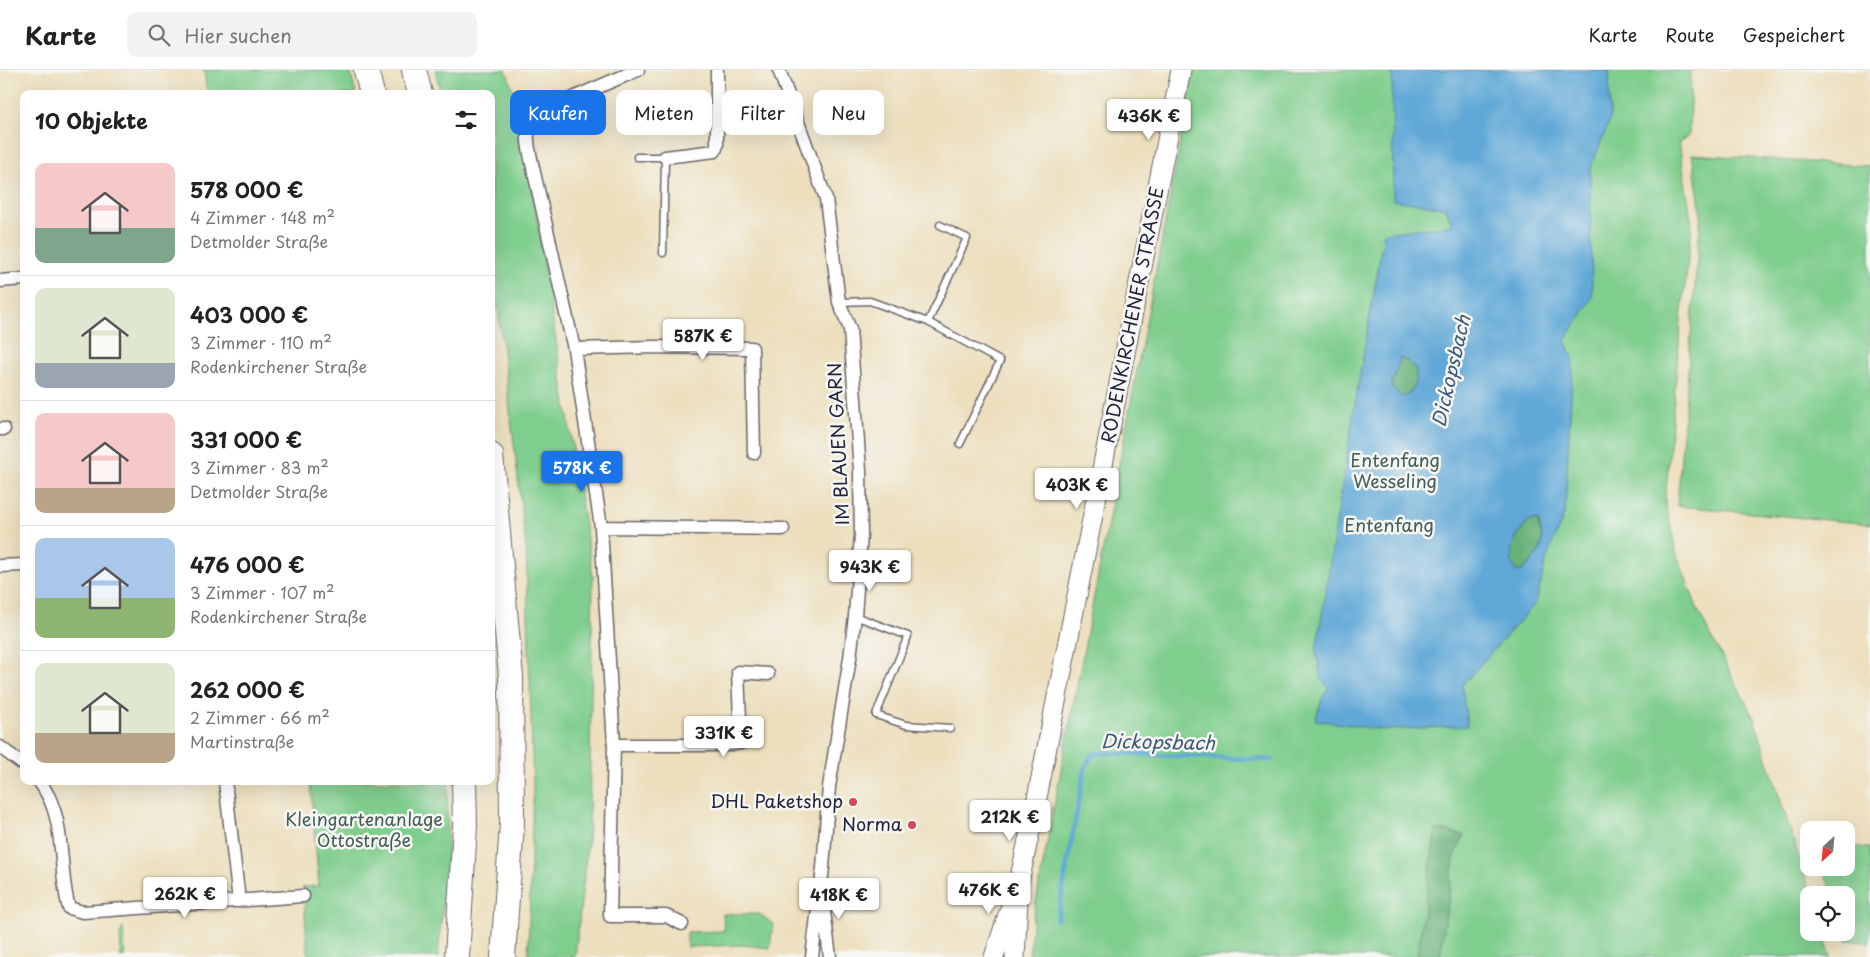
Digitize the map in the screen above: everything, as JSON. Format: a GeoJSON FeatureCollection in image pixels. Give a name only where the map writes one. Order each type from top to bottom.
{"type":"FeatureCollection","features":[{"type":"Feature","properties":{"kind":"highway"},"geometry":{"type":"LineString","coordinates":[[366,70],[371,90]]}},
{"type":"Feature","properties":{"kind":"highway"},"geometry":{"type":"LineString","coordinates":[[414,70],[419,90]]}},
{"type":"Feature","properties":{"kind":"highway"},"geometry":{"type":"LineString","coordinates":[[495,499],[511,677],[512,824],[503,957]]}},
{"type":"Feature","properties":{"kind":"highway"},"geometry":{"type":"LineString","coordinates":[[457,957],[465,826],[464,785]]}},
{"type":"Feature","properties":{"kind":"main road","name":"RODENKIRCHENER STRASSE"},"geometry":{"type":"LineString","coordinates":[[994,957],[1019,882],[1050,736],[1181,70]]}},
{"type":"Feature","properties":{"kind":"main road","name":"RODENKIRCHENER STRASSE"},"geometry":{"type":"LineString","coordinates":[[1015,957],[1019,882]]}},
{"type":"Feature","properties":{"kind":"street"},"geometry":{"type":"LineString","coordinates":[[638,70],[539,116],[531,125],[528,137],[531,159],[574,349],[601,527],[614,744],[610,916],[666,916],[682,924]]}},
{"type":"Feature","properties":{"kind":"street"},"geometry":{"type":"LineString","coordinates":[[665,157],[715,151],[717,145],[718,70]]}},
{"type":"Feature","properties":{"kind":"street","name":"IM BLAUEN GARN"},"geometry":{"type":"LineString","coordinates":[[779,70],[826,199],[840,302],[850,329],[860,471],[860,535],[855,616],[829,787],[812,957]]}},
{"type":"Feature","properties":{"kind":"street"},"geometry":{"type":"LineString","coordinates":[[0,281],[20,279]]}},
{"type":"Feature","properties":{"kind":"street"},"geometry":{"type":"LineString","coordinates":[[574,349],[656,347],[752,348],[754,453]]}},
{"type":"Feature","properties":{"kind":"street"},"geometry":{"type":"LineString","coordinates":[[601,527],[783,528]]}},
{"type":"Feature","properties":{"kind":"street"},"geometry":{"type":"LineString","coordinates":[[0,566],[20,565]]}},
{"type":"Feature","properties":{"kind":"street"},"geometry":{"type":"LineString","coordinates":[[614,744],[725,745],[741,743],[738,672],[768,674]]}},
{"type":"Feature","properties":{"kind":"street"},"geometry":{"type":"LineString","coordinates":[[0,747],[20,763]]}},
{"type":"Feature","properties":{"kind":"street"},"geometry":{"type":"LineString","coordinates":[[41,785],[52,804],[57,818],[65,893],[69,908],[83,912],[303,896]]}},
{"type":"Feature","properties":{"kind":"street"},"geometry":{"type":"LineString","coordinates":[[225,785],[239,901]]}},
{"type":"Feature","properties":{"kind":"street","name":"IM BLAUEN GARN"},"geometry":{"type":"LineString","coordinates":[[820,886],[830,957]]}},
{"type":"Feature","properties":{"kind":"lane"},"geometry":{"type":"LineString","coordinates":[[637,157],[665,157],[663,253]]}},
{"type":"Feature","properties":{"kind":"lane"},"geometry":{"type":"LineString","coordinates":[[928,322],[967,238],[940,225]]}},
{"type":"Feature","properties":{"kind":"lane"},"geometry":{"type":"LineString","coordinates":[[840,302],[870,301],[928,322],[1000,360],[960,444]]}},
{"type":"Feature","properties":{"kind":"lane"},"geometry":{"type":"LineString","coordinates":[[855,616],[908,636],[876,715],[906,724],[950,728]]}},
{"type":"Feature","properties":{"kind":"green space"},"geometry":{"type":"Polygon","coordinates":[[[204,70],[350,70],[355,90],[206,90],[204,70]]]}},
{"type":"Feature","properties":{"kind":"green space"},"geometry":{"type":"Polygon","coordinates":[[[435,70],[506,70],[513,90],[510,90],[510,135],[524,135],[593,577],[589,830],[575,957],[528,957],[533,787],[526,548],[498,308],[495,298],[495,90],[440,90],[435,70]]]}},
{"type":"Feature","properties":{"kind":"green space","name":"Entenfang"},"geometry":{"type":"Polygon","coordinates":[[[1194,70],[1691,70],[1689,135],[1679,142],[1692,225],[1681,320],[1665,502],[1677,555],[1699,613],[1754,718],[1800,861],[1800,876],[1805,876],[1808,886],[1800,886],[1800,941],[1826,941],[1831,957],[1029,957],[1033,917],[1194,70]]]}},
{"type":"Feature","properties":{"kind":"green space"},"geometry":{"type":"Polygon","coordinates":[[[1692,154],[1870,166],[1870,524],[1677,506],[1701,212],[1692,154]]]}},
{"type":"Feature","properties":{"kind":"green space"},"geometry":{"type":"Polygon","coordinates":[[[1400,358],[1407,361],[1416,372],[1411,393],[1402,397],[1391,387],[1400,358]]]}},
{"type":"Feature","properties":{"kind":"green space"},"geometry":{"type":"Polygon","coordinates":[[[1531,520],[1537,520],[1542,543],[1538,553],[1522,571],[1515,571],[1510,557],[1512,545],[1520,531],[1531,520]]]}},
{"type":"Feature","properties":{"kind":"green space","name":"Kleingartenanlage Ottostraße"},"geometry":{"type":"Polygon","coordinates":[[[310,785],[448,785],[447,856],[438,957],[308,957],[303,887],[319,886],[310,785]]]}},
{"type":"Feature","properties":{"kind":"green space"},"geometry":{"type":"Polygon","coordinates":[[[1436,829],[1464,835],[1454,859],[1440,957],[1417,957],[1436,829]]]}},
{"type":"Feature","properties":{"kind":"green space"},"geometry":{"type":"Polygon","coordinates":[[[1855,847],[1870,848],[1870,943],[1855,941],[1855,886],[1829,886],[1826,876],[1855,876],[1855,847]]]}},
{"type":"Feature","properties":{"kind":"green space"},"geometry":{"type":"Polygon","coordinates":[[[723,914],[759,914],[773,924],[770,948],[742,945],[687,947],[687,932],[724,931],[723,914]]]}},
{"type":"Feature","properties":{"kind":"green space"},"geometry":{"type":"Polygon","coordinates":[[[123,927],[125,957],[121,957],[120,935],[123,927]]]}},
{"type":"Feature","properties":{"kind":"water"},"geometry":{"type":"Polygon","coordinates":[[[1392,70],[1609,70],[1610,119],[1590,170],[1592,298],[1565,341],[1573,358],[1565,512],[1546,560],[1536,603],[1462,685],[1467,726],[1384,730],[1315,720],[1323,696],[1329,688],[1321,679],[1316,652],[1384,233],[1452,225],[1446,208],[1393,200],[1392,70]],[[1400,358],[1391,387],[1402,397],[1411,393],[1416,372],[1411,364],[1400,358]],[[1531,520],[1520,531],[1513,543],[1511,556],[1515,571],[1522,571],[1534,559],[1542,543],[1538,520],[1531,520]]]}},
{"type":"Feature","properties":{"kind":"waterway","name":"Dickopsbach"},"geometry":{"type":"LineString","coordinates":[[1057,920],[1085,767],[1093,754],[1112,753],[1273,760]]}},
{"type":"Feature","properties":{"kind":"place","name":"DHL Paketshop"},"geometry":{"type":"Point","coordinates":[853,802]}},
{"type":"Feature","properties":{"kind":"place","name":"Norma"},"geometry":{"type":"Point","coordinates":[912,825]}},
{"type":"Feature","properties":{"kind":"park label","name":"Entenfang Wesseling"},"geometry":{"type":"Point","coordinates":[1395,471]}}]}
